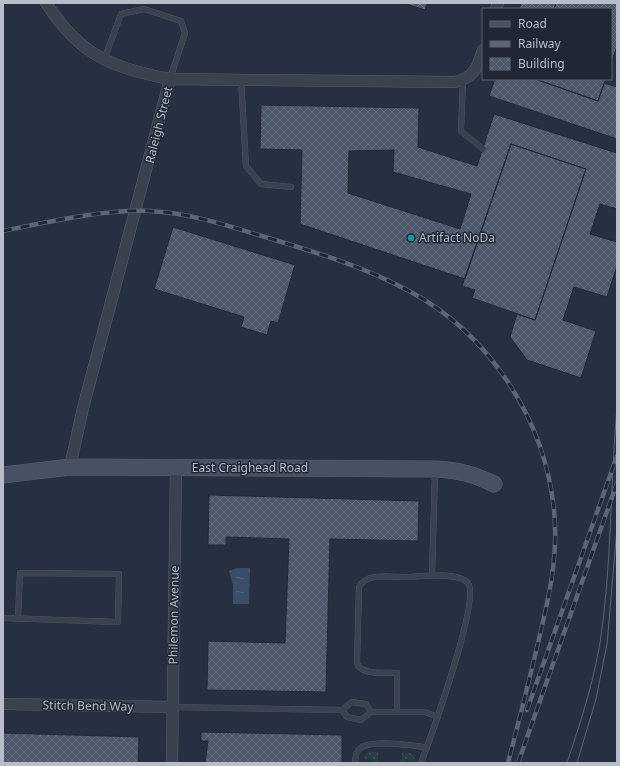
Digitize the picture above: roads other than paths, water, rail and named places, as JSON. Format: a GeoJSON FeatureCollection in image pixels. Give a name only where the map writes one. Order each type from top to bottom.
{"type":"FeatureCollection","features":[{"type":"Feature","properties":{"kind":"street"},"geometry":{"type":"LineString","coordinates":[[46,3],[66,30],[84,47],[104,60],[137,73],[170,79]]}},
{"type":"Feature","properties":{"kind":"street"},"geometry":{"type":"LineString","coordinates":[[463,80],[473,74],[482,52]]}},
{"type":"Feature","properties":{"kind":"street","name":"Raleigh Street"},"geometry":{"type":"LineString","coordinates":[[70,467],[83,408],[170,79],[455,82],[463,80]]}},
{"type":"Feature","properties":{"kind":"street","name":"East Craighead Road"},"geometry":{"type":"LineString","coordinates":[[3,475],[70,467],[435,469],[457,470],[475,475],[494,484]]}},
{"type":"Feature","properties":{"kind":"street","name":"Philemon Avenue"},"geometry":{"type":"LineString","coordinates":[[172,763],[176,468]]}},
{"type":"Feature","properties":{"kind":"street","name":"Stitch Bend Way"},"geometry":{"type":"LineString","coordinates":[[3,704],[173,707]]}},
{"type":"Feature","properties":{"kind":"lane"},"geometry":{"type":"LineString","coordinates":[[104,60],[121,14],[144,9],[181,21],[185,33],[170,79]]}},
{"type":"Feature","properties":{"kind":"lane"},"geometry":{"type":"LineString","coordinates":[[241,79],[246,166],[261,184],[292,186]]}},
{"type":"Feature","properties":{"kind":"lane"},"geometry":{"type":"LineString","coordinates":[[463,80],[461,131],[482,149]]}},
{"type":"Feature","properties":{"kind":"lane"},"geometry":{"type":"LineString","coordinates":[[432,575],[435,469]]}},
{"type":"Feature","properties":{"kind":"lane"},"geometry":{"type":"LineString","coordinates":[[3,618],[118,622],[119,574],[20,573],[18,618]]}},
{"type":"Feature","properties":{"kind":"lane"},"geometry":{"type":"LineString","coordinates":[[397,711],[397,673],[366,671],[356,663],[358,587],[362,582],[371,577],[400,578],[432,575],[460,578],[467,582],[471,588],[471,596],[461,642],[438,717],[421,763]]}},
{"type":"Feature","properties":{"kind":"lane"},"geometry":{"type":"LineString","coordinates":[[173,707],[342,710],[352,702],[366,704],[371,712]]}},
{"type":"Feature","properties":{"kind":"lane"},"geometry":{"type":"LineString","coordinates":[[342,710],[347,717],[361,720],[371,712],[425,712],[438,717]]}},
{"type":"Feature","properties":{"kind":"lane"},"geometry":{"type":"LineString","coordinates":[[355,763],[356,753],[369,744],[414,745],[427,748]]}},
{"type":"Feature","properties":{"kind":"water"},"geometry":{"type":"Polygon","coordinates":[[[237,568],[250,568],[249,604],[233,604],[233,585],[229,571],[237,568]]]}},
{"type":"Feature","properties":{"kind":"tram line"},"geometry":{"type":"LineString","coordinates":[[567,763],[590,689],[600,643],[607,584],[617,407]]}},
{"type":"Feature","properties":{"kind":"tram line"},"geometry":{"type":"LineString","coordinates":[[577,763],[596,699],[607,644],[617,528]]}},
{"type":"Feature","properties":{"kind":"railway"},"geometry":{"type":"LineString","coordinates":[[3,231],[57,220],[114,212],[166,212],[198,218],[327,256],[377,275],[409,291],[438,309],[465,331],[488,355],[526,412],[539,444],[549,477],[555,528],[554,562],[549,596],[508,763]]}},
{"type":"Feature","properties":{"kind":"railway"},"geometry":{"type":"LineString","coordinates":[[527,710],[617,456]]}},
{"type":"Feature","properties":{"kind":"railway"},"geometry":{"type":"LineString","coordinates":[[518,763],[617,483]]}},
{"type":"Feature","properties":{"kind":"place","name":"Artifact NoDa"},"geometry":{"type":"Point","coordinates":[411,238]}}]}
